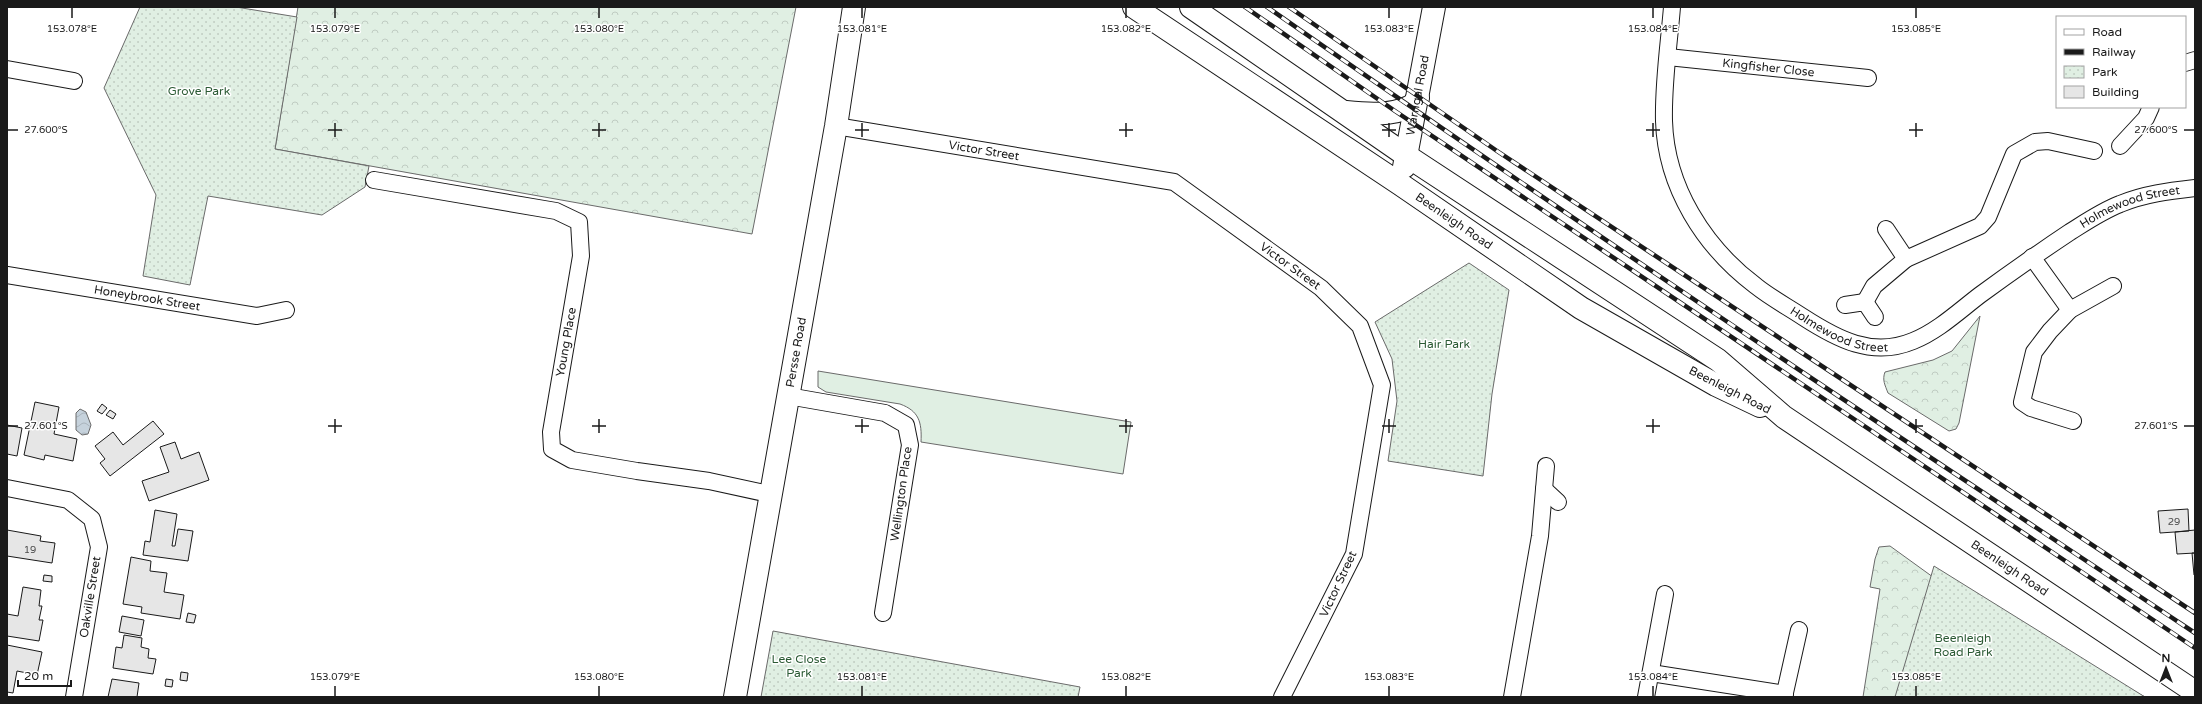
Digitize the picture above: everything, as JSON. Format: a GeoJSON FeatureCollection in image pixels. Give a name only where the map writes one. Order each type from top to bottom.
{"type":"FeatureCollection","features":[{"type":"Feature","properties":{"kind":"main road","name":"Persse Road"},"geometry":{"type":"LineString","coordinates":[[735,697],[769,494],[836,126],[854,7]]}},
{"type":"Feature","properties":{"kind":"main road","name":"Beenleigh Road"},"geometry":{"type":"LineString","coordinates":[[1134,7],[1400,184],[1581,308],[1716,385],[1784,417]]}},
{"type":"Feature","properties":{"kind":"main road","name":"Beenleigh Road"},"geometry":{"type":"LineString","coordinates":[[1191,7],[1346,112],[1407,156],[1718,360],[1784,417],[2195,692]]}},
{"type":"Feature","properties":{"kind":"main road","name":"Warrigal Road"},"geometry":{"type":"LineString","coordinates":[[1400,184],[1407,156],[1434,7]]}},
{"type":"Feature","properties":{"kind":"main road"},"geometry":{"type":"LineString","coordinates":[[1346,112],[1368,114],[1395,111],[1410,107],[1418,98]]}},
{"type":"Feature","properties":{"kind":"street","name":"Holmewood Street"},"geometry":{"type":"LineString","coordinates":[[1672,7],[1664,121],[1670,159],[1686,206],[1704,234],[1723,257],[1755,286],[1826,332],[1857,346],[1887,347],[1913,341],[1935,329],[2032,257],[2091,219],[2120,203],[2158,192],[2195,188]]}},
{"type":"Feature","properties":{"kind":"street","name":"Kingfisher Close"},"geometry":{"type":"LineString","coordinates":[[1668,57],[1868,78]]}},
{"type":"Feature","properties":{"kind":"street"},"geometry":{"type":"LineString","coordinates":[[7,69],[74,81]]}},
{"type":"Feature","properties":{"kind":"street"},"geometry":{"type":"LineString","coordinates":[[2120,146],[2146,118],[2151,108]]}},
{"type":"Feature","properties":{"kind":"street","name":"Victor Street"},"geometry":{"type":"LineString","coordinates":[[836,126],[1174,182],[1321,288],[1360,326],[1382,385],[1354,554],[1282,697]]}},
{"type":"Feature","properties":{"kind":"street"},"geometry":{"type":"LineString","coordinates":[[1865,302],[1874,286],[1906,259],[1980,226],[1988,217],[2014,154],[2035,142],[2048,141],[2094,151]]}},
{"type":"Feature","properties":{"kind":"street","name":"Young Place"},"geometry":{"type":"LineString","coordinates":[[374,180],[556,211],[579,222],[581,256],[551,432],[552,449],[572,460],[709,481],[769,494]]}},
{"type":"Feature","properties":{"kind":"street"},"geometry":{"type":"LineString","coordinates":[[1886,230],[1906,259]]}},
{"type":"Feature","properties":{"kind":"street"},"geometry":{"type":"LineString","coordinates":[[2032,257],[2070,310]]}},
{"type":"Feature","properties":{"kind":"street","name":"Honeybrook Street"},"geometry":{"type":"LineString","coordinates":[[7,275],[257,316],[286,310]]}},
{"type":"Feature","properties":{"kind":"street"},"geometry":{"type":"LineString","coordinates":[[2074,420],[2031,408],[2022,402],[2034,352],[2050,331],[2070,310],[2113,286]]}},
{"type":"Feature","properties":{"kind":"street"},"geometry":{"type":"LineString","coordinates":[[1845,305],[1865,302]]}},
{"type":"Feature","properties":{"kind":"street"},"geometry":{"type":"LineString","coordinates":[[1865,302],[1875,317]]}},
{"type":"Feature","properties":{"kind":"street","name":"Wellington Place"},"geometry":{"type":"LineString","coordinates":[[788,396],[885,413],[906,425],[910,445],[883,613]]}},
{"type":"Feature","properties":{"kind":"street"},"geometry":{"type":"LineString","coordinates":[[1512,697],[1540,536],[1546,466]]}},
{"type":"Feature","properties":{"kind":"street","name":"Oakville Street"},"geometry":{"type":"LineString","coordinates":[[7,488],[68,500],[92,519],[99,547],[74,697]]}},
{"type":"Feature","properties":{"kind":"street"},"geometry":{"type":"LineString","coordinates":[[1544,489],[1558,502]]}},
{"type":"Feature","properties":{"kind":"street"},"geometry":{"type":"LineString","coordinates":[[1646,697],[1665,594]]}},
{"type":"Feature","properties":{"kind":"street"},"geometry":{"type":"LineString","coordinates":[[1650,672],[1784,695],[1799,630]]}},
{"type":"Feature","properties":{"kind":"green space","name":"Grove Park"},"geometry":{"type":"Polygon","coordinates":[[[140,7],[236,7],[297,17],[275,149],[369,166],[365,187],[322,215],[208,196],[190,285],[143,276],[156,195],[104,88],[140,7]]]}},
{"type":"Feature","properties":{"kind":"green space"},"geometry":{"type":"Polygon","coordinates":[[[298,7],[796,7],[752,234],[275,149],[298,7]]]}},
{"type":"Feature","properties":{"kind":"green space","name":"Hair Park"},"geometry":{"type":"Polygon","coordinates":[[[1469,263],[1509,290],[1492,394],[1483,476],[1388,461],[1397,401],[1392,359],[1375,322],[1469,263]]]}},
{"type":"Feature","properties":{"kind":"green space"},"geometry":{"type":"Polygon","coordinates":[[[1980,316],[1959,423],[1956,429],[1949,431],[1888,393],[1884,380],[1885,372],[1933,360],[1952,351],[1980,316]]]}},
{"type":"Feature","properties":{"kind":"green space"},"geometry":{"type":"Polygon","coordinates":[[[818,371],[1131,422],[1123,474],[921,442],[920,423],[918,418],[911,410],[900,404],[826,392],[818,387],[818,371]]]}},
{"type":"Feature","properties":{"kind":"green space","name":"Beenleigh Road Park"},"geometry":{"type":"Polygon","coordinates":[[[1890,546],[1944,585],[2145,697],[1863,697],[1880,589],[1870,587],[1875,559],[1879,547],[1890,546]]]}},
{"type":"Feature","properties":{"kind":"green space","name":"Beenleigh Road Park"},"geometry":{"type":"Polygon","coordinates":[[[1934,566],[2145,697],[1895,697],[1934,566]]]}},
{"type":"Feature","properties":{"kind":"green space","name":"Lee Close Park"},"geometry":{"type":"Polygon","coordinates":[[[773,631],[1080,687],[1078,697],[761,697],[773,631]]]}},
{"type":"Feature","properties":{"kind":"water"},"geometry":{"type":"Polygon","coordinates":[[[80,409],[86,412],[91,425],[88,434],[82,435],[76,430],[76,413],[80,409]]]}},
{"type":"Feature","properties":{"kind":"building"},"geometry":{"type":"Polygon","coordinates":[[[35,402],[59,407],[54,434],[77,439],[73,461],[45,455],[44,460],[24,455],[35,402]]]}},
{"type":"Feature","properties":{"kind":"building"},"geometry":{"type":"Polygon","coordinates":[[[102,404],[107,408],[102,414],[97,411],[102,404]]]}},
{"type":"Feature","properties":{"kind":"building"},"geometry":{"type":"Polygon","coordinates":[[[110,410],[116,414],[113,419],[106,415],[110,410]]]}},
{"type":"Feature","properties":{"kind":"building"},"geometry":{"type":"Polygon","coordinates":[[[153,421],[164,434],[110,476],[100,463],[105,459],[95,446],[113,432],[123,445],[153,421]]]}},
{"type":"Feature","properties":{"kind":"building"},"geometry":{"type":"Polygon","coordinates":[[[7,425],[22,428],[17,456],[7,454],[7,425]]]}},
{"type":"Feature","properties":{"kind":"building"},"geometry":{"type":"Polygon","coordinates":[[[175,442],[181,459],[199,452],[209,480],[149,501],[142,481],[169,472],[160,447],[175,442]]]}},
{"type":"Feature","properties":{"kind":"building"},"geometry":{"type":"Polygon","coordinates":[[[2188,509],[2189,531],[2160,533],[2158,511],[2188,509]]]}},
{"type":"Feature","properties":{"kind":"building"},"geometry":{"type":"Polygon","coordinates":[[[155,510],[177,514],[172,546],[175,546],[178,529],[193,531],[188,561],[143,555],[145,541],[150,542],[155,510]]]}},
{"type":"Feature","properties":{"kind":"building"},"geometry":{"type":"Polygon","coordinates":[[[7,530],[41,536],[40,541],[55,543],[52,563],[7,556],[7,530]]]}},
{"type":"Feature","properties":{"kind":"building"},"geometry":{"type":"Polygon","coordinates":[[[2195,530],[2195,553],[2177,554],[2175,532],[2195,530]]]}},
{"type":"Feature","properties":{"kind":"building"},"geometry":{"type":"Polygon","coordinates":[[[2192,553],[2195,553],[2195,575],[2194,575],[2192,553]]]}},
{"type":"Feature","properties":{"kind":"building"},"geometry":{"type":"Polygon","coordinates":[[[131,557],[151,561],[150,571],[167,573],[164,592],[184,595],[180,619],[141,613],[142,607],[123,604],[131,557]]]}},
{"type":"Feature","properties":{"kind":"building"},"geometry":{"type":"Polygon","coordinates":[[[44,575],[52,576],[52,582],[43,581],[44,575]]]}},
{"type":"Feature","properties":{"kind":"building"},"geometry":{"type":"Polygon","coordinates":[[[23,587],[41,590],[39,606],[42,606],[39,620],[43,620],[39,641],[7,636],[7,614],[18,616],[23,587]]]}},
{"type":"Feature","properties":{"kind":"building"},"geometry":{"type":"Polygon","coordinates":[[[188,613],[196,615],[194,623],[186,622],[188,613]]]}},
{"type":"Feature","properties":{"kind":"building"},"geometry":{"type":"Polygon","coordinates":[[[122,616],[144,620],[141,636],[119,632],[122,616]]]}},
{"type":"Feature","properties":{"kind":"building"},"geometry":{"type":"Polygon","coordinates":[[[124,635],[142,638],[141,647],[149,649],[148,658],[156,659],[153,674],[113,668],[116,647],[122,648],[124,635]]]}},
{"type":"Feature","properties":{"kind":"building"},"geometry":{"type":"Polygon","coordinates":[[[7,645],[42,652],[37,675],[17,671],[13,693],[7,692],[7,645]]]}},
{"type":"Feature","properties":{"kind":"building"},"geometry":{"type":"Polygon","coordinates":[[[181,672],[188,673],[187,681],[180,680],[181,672]]]}},
{"type":"Feature","properties":{"kind":"building"},"geometry":{"type":"Polygon","coordinates":[[[112,679],[139,683],[137,697],[108,697],[112,679]]]}},
{"type":"Feature","properties":{"kind":"building"},"geometry":{"type":"Polygon","coordinates":[[[166,679],[173,680],[172,687],[165,686],[166,679]]]}},
{"type":"Feature","properties":{"kind":"railway"},"geometry":{"type":"LineString","coordinates":[[1245,7],[1395,111],[2195,648]]}},
{"type":"Feature","properties":{"kind":"railway"},"geometry":{"type":"LineString","coordinates":[[1267,7],[1613,245],[2195,633]]}},
{"type":"Feature","properties":{"kind":"railway"},"geometry":{"type":"LineString","coordinates":[[1289,7],[1497,151],[2195,613]]}}]}
